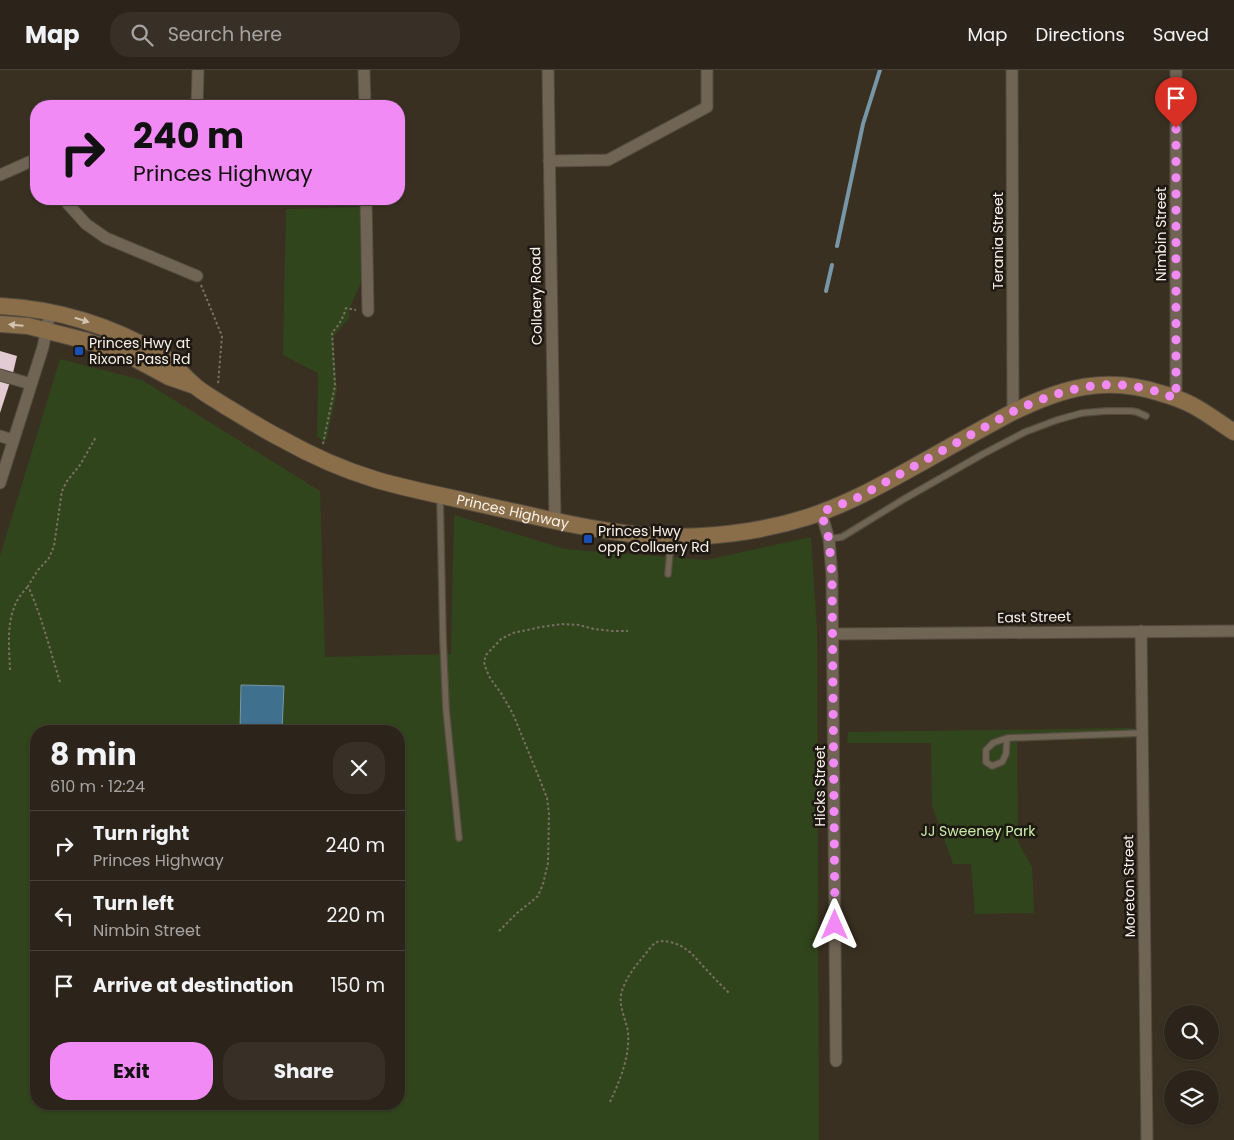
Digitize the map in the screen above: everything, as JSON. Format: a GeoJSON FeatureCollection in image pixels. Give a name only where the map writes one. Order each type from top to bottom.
{"type":"FeatureCollection","features":[{"type":"Feature","properties":{"kind":"main road","name":"Princes Highway"},"geometry":{"type":"LineString","coordinates":[[0,306],[50,312],[103,327],[162,356],[177,366],[194,385]]}},
{"type":"Feature","properties":{"kind":"main road","name":"Princes Highway"},"geometry":{"type":"LineString","coordinates":[[0,324],[28,326],[87,341],[130,356],[169,376],[194,385],[281,439],[327,461],[378,480],[555,521],[632,534],[710,535],[775,525],[805,518],[855,499],[1037,400],[1060,392],[1089,386],[1122,384],[1148,389],[1176,398],[1202,411],[1234,432]]}},
{"type":"Feature","properties":{"kind":"street"},"geometry":{"type":"LineString","coordinates":[[197,100],[198,70]]}},
{"type":"Feature","properties":{"kind":"street"},"geometry":{"type":"LineString","coordinates":[[364,70],[365,100]]}},
{"type":"Feature","properties":{"kind":"street","name":"Collaery Road"},"geometry":{"type":"LineString","coordinates":[[548,70],[555,521]]}},
{"type":"Feature","properties":{"kind":"street"},"geometry":{"type":"LineString","coordinates":[[550,161],[608,160],[707,107],[707,70]]}},
{"type":"Feature","properties":{"kind":"street","name":"Terania Street"},"geometry":{"type":"LineString","coordinates":[[1012,70],[1012,412]]}},
{"type":"Feature","properties":{"kind":"street","name":"Nimbin Street"},"geometry":{"type":"LineString","coordinates":[[1176,70],[1176,398]]}},
{"type":"Feature","properties":{"kind":"street"},"geometry":{"type":"LineString","coordinates":[[0,175],[30,162]]}},
{"type":"Feature","properties":{"kind":"street"},"geometry":{"type":"LineString","coordinates":[[69,205],[86,224],[106,238],[198,276]]}},
{"type":"Feature","properties":{"kind":"street"},"geometry":{"type":"LineString","coordinates":[[366,205],[368,311]]}},
{"type":"Feature","properties":{"kind":"street"},"geometry":{"type":"LineString","coordinates":[[0,483],[43,346],[50,312]]}},
{"type":"Feature","properties":{"kind":"street"},"geometry":{"type":"LineString","coordinates":[[0,376],[31,384]]}},
{"type":"Feature","properties":{"kind":"street"},"geometry":{"type":"LineString","coordinates":[[0,436],[13,440]]}},
{"type":"Feature","properties":{"kind":"street","name":"Hicks Street"},"geometry":{"type":"LineString","coordinates":[[821,512],[829,539],[832,576],[836,1061]]}},
{"type":"Feature","properties":{"kind":"street","name":"Moreton Street"},"geometry":{"type":"LineString","coordinates":[[1141,631],[1147,1140]]}},
{"type":"Feature","properties":{"kind":"street","name":"East Street"},"geometry":{"type":"LineString","coordinates":[[833,634],[1234,631]]}},
{"type":"Feature","properties":{"kind":"lane"},"geometry":{"type":"LineString","coordinates":[[829,539],[842,537],[904,499],[1025,432],[1082,413],[1131,411],[1146,416]]}},
{"type":"Feature","properties":{"kind":"lane"},"geometry":{"type":"LineString","coordinates":[[440,495],[446,709],[460,838]]}},
{"type":"Feature","properties":{"kind":"lane"},"geometry":{"type":"LineString","coordinates":[[668,574],[671,536]]}},
{"type":"Feature","properties":{"kind":"lane"},"geometry":{"type":"LineString","coordinates":[[1008,738],[1006,754],[1002,762],[992,766],[986,762],[986,750],[993,743],[1008,738],[1142,733]]}},
{"type":"Feature","properties":{"kind":"path"},"geometry":{"type":"LineString","coordinates":[[198,276],[222,336],[218,384]]}},
{"type":"Feature","properties":{"kind":"path"},"geometry":{"type":"LineString","coordinates":[[323,444],[334,386],[332,332],[340,323],[346,308],[368,311]]}},
{"type":"Feature","properties":{"kind":"path"},"geometry":{"type":"LineString","coordinates":[[10,670],[10,624],[14,609],[19,597],[48,558],[54,546],[62,491],[67,481],[80,466],[96,437]]}},
{"type":"Feature","properties":{"kind":"path"},"geometry":{"type":"LineString","coordinates":[[28,586],[38,610],[60,682]]}},
{"type":"Feature","properties":{"kind":"path"},"geometry":{"type":"LineString","coordinates":[[499,931],[538,896],[548,863],[549,814],[540,780],[513,714],[486,669],[484,662],[486,655],[501,639],[513,633],[541,626],[562,624],[612,631],[628,631]]}},
{"type":"Feature","properties":{"kind":"path"},"geometry":{"type":"LineString","coordinates":[[610,1102],[621,1076],[627,1053],[628,1035],[621,996],[624,985],[635,966],[654,943],[666,942],[687,949],[730,994]]}},
{"type":"Feature","properties":{"kind":"green space"},"geometry":{"type":"Polygon","coordinates":[[[360,207],[361,282],[349,310],[350,317],[333,337],[337,391],[326,442],[317,437],[318,373],[283,355],[286,209],[360,207]]]}},
{"type":"Feature","properties":{"kind":"green space"},"geometry":{"type":"Polygon","coordinates":[[[60,359],[142,380],[320,491],[325,657],[451,654],[454,515],[565,549],[706,560],[811,537],[817,632],[819,1140],[0,1140],[0,556],[60,359]]]}},
{"type":"Feature","properties":{"kind":"green space","name":"JJ Sweeney Park"},"geometry":{"type":"Polygon","coordinates":[[[1133,728],[1133,738],[1017,741],[1018,842],[1032,867],[1034,913],[975,914],[971,864],[953,864],[932,806],[931,743],[847,743],[848,732],[1133,728]]]}},
{"type":"Feature","properties":{"kind":"water"},"geometry":{"type":"Polygon","coordinates":[[[241,685],[284,686],[282,725],[240,725],[241,685]]]}},
{"type":"Feature","properties":{"kind":"building"},"geometry":{"type":"Polygon","coordinates":[[[0,351],[17,356],[13,373],[0,370],[0,351]]]}},
{"type":"Feature","properties":{"kind":"building"},"geometry":{"type":"Polygon","coordinates":[[[0,379],[10,382],[0,413],[0,379]]]}},
{"type":"Feature","properties":{"kind":"waterway"},"geometry":{"type":"LineString","coordinates":[[837,246],[863,124],[880,70]]}},
{"type":"Feature","properties":{"kind":"waterway"},"geometry":{"type":"LineString","coordinates":[[826,291],[832,265]]}},
{"type":"Feature","properties":{"kind":"place","name":"Princes Hwy at Rixons Pass Rd"},"geometry":{"type":"Point","coordinates":[79,351]}},
{"type":"Feature","properties":{"kind":"place","name":"Princes Hwy opp Collaery Rd"},"geometry":{"type":"Point","coordinates":[588,539]}},
{"type":"Feature","properties":{"kind":"route"},"geometry":{"type":"LineString","coordinates":[[835,925],[832,576],[829,539],[821,512],[855,499],[1012,412],[1060,392],[1089,386],[1122,384],[1148,389],[1176,398],[1176,128]]}}]}
